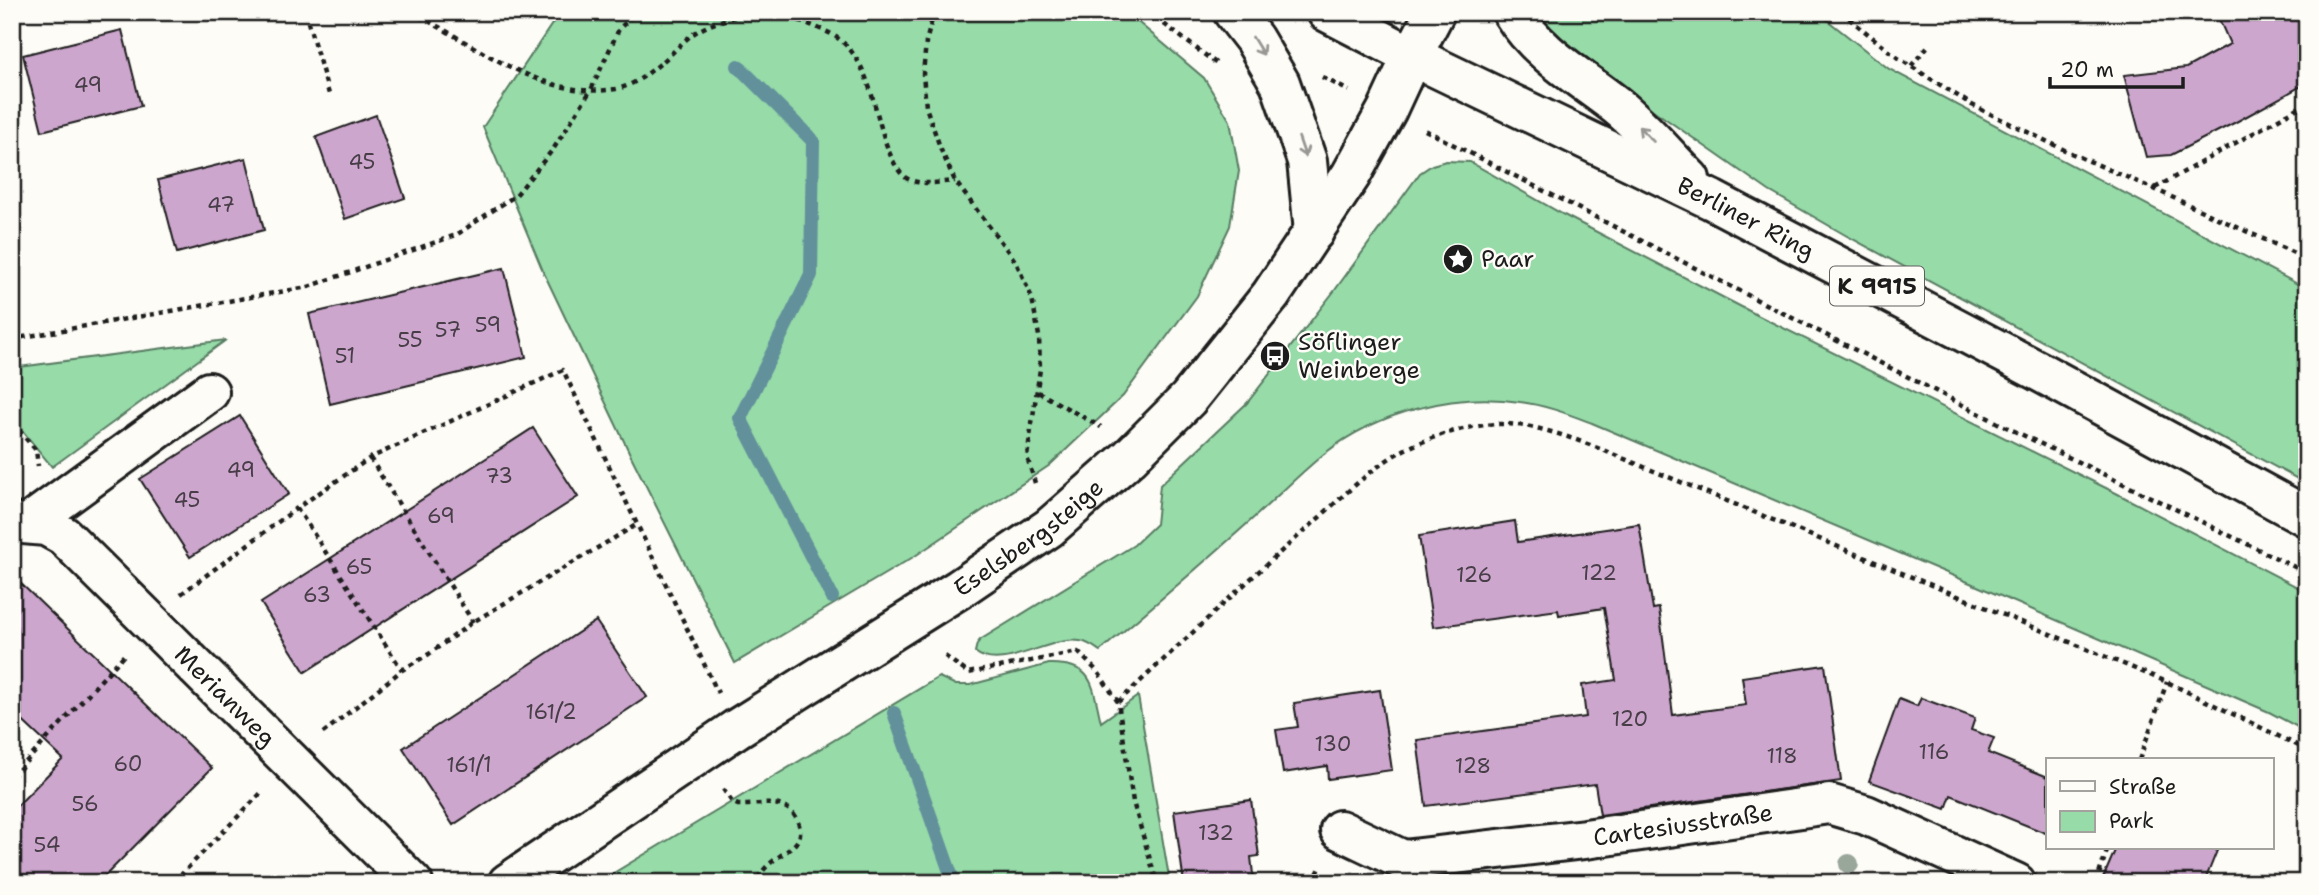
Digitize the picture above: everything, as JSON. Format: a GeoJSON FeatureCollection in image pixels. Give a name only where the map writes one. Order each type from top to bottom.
{"type":"FeatureCollection","features":[{"type":"Feature","properties":{"kind":"street"},"geometry":{"type":"LineString","coordinates":[[1233,12],[1254,39],[1280,83],[1307,162],[1314,232]]}},
{"type":"Feature","properties":{"kind":"street","name":"Berliner Ring"},"geometry":{"type":"LineString","coordinates":[[1327,12],[1412,56],[1712,200],[2042,373],[2307,517]]}},
{"type":"Feature","properties":{"kind":"street","name":"Eselsbergsteige"},"geometry":{"type":"LineString","coordinates":[[508,883],[736,729],[959,589],[1049,528],[1130,457],[1188,399],[1271,295],[1351,175],[1387,110],[1435,12]]}},
{"type":"Feature","properties":{"kind":"street"},"geometry":{"type":"LineString","coordinates":[[1512,12],[1523,30],[1548,54],[1619,108],[1712,200]]}},
{"type":"Feature","properties":{"kind":"street","name":"Merianweg"},"geometry":{"type":"LineString","coordinates":[[20,524],[209,392]]}},
{"type":"Feature","properties":{"kind":"street","name":"Merianweg"},"geometry":{"type":"LineString","coordinates":[[20,524],[46,526],[64,536],[413,883]]}},
{"type":"Feature","properties":{"kind":"street","name":"Cartesiusstraße"},"geometry":{"type":"LineString","coordinates":[[1340,830],[1403,860],[1585,839],[1829,804],[1866,816],[2016,883]]}},
{"type":"Feature","properties":{"kind":"path"},"geometry":{"type":"LineString","coordinates":[[305,12],[329,94]]}},
{"type":"Feature","properties":{"kind":"path"},"geometry":{"type":"LineString","coordinates":[[410,12],[495,60],[557,86],[591,90],[618,89],[645,76],[692,35],[714,23],[749,15],[779,15],[829,32],[851,48],[864,74],[895,167],[908,179],[930,184],[955,181]]}},
{"type":"Feature","properties":{"kind":"path"},"geometry":{"type":"LineString","coordinates":[[12,339],[308,287],[456,235],[516,195],[554,148],[591,90],[619,29],[636,12]]}},
{"type":"Feature","properties":{"kind":"path"},"geometry":{"type":"LineString","coordinates":[[934,12],[926,42],[923,75],[926,107],[955,181],[1016,262],[1032,298],[1039,336],[1040,369],[1027,457],[1049,528]]}},
{"type":"Feature","properties":{"kind":"path"},"geometry":{"type":"LineString","coordinates":[[1148,12],[1245,85],[1280,83],[1318,75],[2000,424],[2307,573]]}},
{"type":"Feature","properties":{"kind":"path"},"geometry":{"type":"LineString","coordinates":[[1841,12],[1911,66],[1972,105],[2022,131],[2307,259]]}},
{"type":"Feature","properties":{"kind":"path"},"geometry":{"type":"LineString","coordinates":[[1911,66],[1928,46]]}},
{"type":"Feature","properties":{"kind":"path"},"geometry":{"type":"LineString","coordinates":[[2154,189],[2307,103]]}},
{"type":"Feature","properties":{"kind":"path"},"geometry":{"type":"LineString","coordinates":[[12,777],[181,594],[297,508],[370,458],[563,370],[736,729]]}},
{"type":"Feature","properties":{"kind":"path"},"geometry":{"type":"LineString","coordinates":[[1038,392],[1102,427]]}},
{"type":"Feature","properties":{"kind":"path"},"geometry":{"type":"LineString","coordinates":[[1118,702],[1291,542],[1359,483],[1399,453],[1429,439],[1463,429],[1498,424],[1537,428],[1593,447],[2167,682],[2307,750]]}},
{"type":"Feature","properties":{"kind":"path"},"geometry":{"type":"LineString","coordinates":[[370,458],[473,622]]}},
{"type":"Feature","properties":{"kind":"path"},"geometry":{"type":"LineString","coordinates":[[297,508],[402,670]]}},
{"type":"Feature","properties":{"kind":"path"},"geometry":{"type":"LineString","coordinates":[[320,735],[402,670],[473,622],[636,525]]}},
{"type":"Feature","properties":{"kind":"path"},"geometry":{"type":"LineString","coordinates":[[945,656],[968,673],[1079,653],[1098,672],[1118,702],[1133,802],[1157,883]]}},
{"type":"Feature","properties":{"kind":"path"},"geometry":{"type":"LineString","coordinates":[[2140,758],[2167,682]]}},
{"type":"Feature","properties":{"kind":"path"},"geometry":{"type":"LineString","coordinates":[[173,883],[292,761]]}},
{"type":"Feature","properties":{"kind":"path"},"geometry":{"type":"LineString","coordinates":[[723,789],[732,802],[738,805],[777,804],[787,807],[795,814],[800,826],[801,835],[796,844],[762,871],[755,883]]}},
{"type":"Feature","properties":{"kind":"path"},"geometry":{"type":"LineString","coordinates":[[2096,883],[2107,850]]}},
{"type":"Feature","properties":{"kind":"green space"},"geometry":{"type":"Polygon","coordinates":[[[560,12],[1126,12],[1204,78],[1230,121],[1239,171],[1230,226],[1197,296],[1123,396],[1050,465],[915,556],[735,663],[631,456],[543,271],[483,127],[560,12]]]}},
{"type":"Feature","properties":{"kind":"green space"},"geometry":{"type":"Polygon","coordinates":[[[1538,12],[1817,12],[1889,69],[2307,289],[2307,484],[1847,236],[1769,191],[1587,64],[1548,26],[1538,12]]]}},
{"type":"Feature","properties":{"kind":"green space"},"geometry":{"type":"Polygon","coordinates":[[[1446,161],[1470,162],[1564,215],[1757,315],[2116,493],[2307,592],[2307,732],[2269,712],[1592,423],[1538,405],[1495,400],[1469,400],[1417,408],[1392,416],[1345,439],[1314,462],[1212,555],[1100,651],[1086,642],[1068,641],[998,659],[986,658],[975,652],[980,640],[1134,545],[1156,524],[1160,485],[1247,403],[1335,290],[1420,173],[1432,165],[1446,161]]]}},
{"type":"Feature","properties":{"kind":"green space"},"geometry":{"type":"Polygon","coordinates":[[[226,340],[52,467],[12,418],[12,368],[226,340]]]}},
{"type":"Feature","properties":{"kind":"green space"},"geometry":{"type":"Polygon","coordinates":[[[1049,664],[1064,665],[1083,672],[1093,688],[1101,722],[1138,696],[1170,883],[597,883],[939,677],[956,685],[970,685],[1049,664]]]}},
{"type":"Feature","properties":{"kind":"building"},"geometry":{"type":"Polygon","coordinates":[[[2216,12],[2307,12],[2307,83],[2171,155],[2146,157],[2124,75],[2186,68],[2230,44],[2216,12]]]}},
{"type":"Feature","properties":{"kind":"building"},"geometry":{"type":"Polygon","coordinates":[[[122,30],[141,106],[42,131],[23,55],[122,30]]]}},
{"type":"Feature","properties":{"kind":"building"},"geometry":{"type":"Polygon","coordinates":[[[376,115],[405,198],[345,219],[316,137],[376,115]]]}},
{"type":"Feature","properties":{"kind":"building"},"geometry":{"type":"Polygon","coordinates":[[[246,158],[264,230],[177,253],[158,180],[246,158]]]}},
{"type":"Feature","properties":{"kind":"building"},"geometry":{"type":"Polygon","coordinates":[[[504,268],[526,357],[330,404],[309,314],[504,268]]]}},
{"type":"Feature","properties":{"kind":"building"},"geometry":{"type":"Polygon","coordinates":[[[240,416],[289,494],[190,557],[140,479],[240,416]]]}},
{"type":"Feature","properties":{"kind":"building"},"geometry":{"type":"Polygon","coordinates":[[[533,428],[578,497],[305,672],[261,603],[533,428]]]}},
{"type":"Feature","properties":{"kind":"building"},"geometry":{"type":"Polygon","coordinates":[[[1515,521],[1518,542],[1639,524],[1653,609],[1659,608],[1673,715],[1746,705],[1742,677],[1825,665],[1841,781],[1600,815],[1595,784],[1426,806],[1417,740],[1586,717],[1582,685],[1616,680],[1604,608],[1559,615],[1558,610],[1433,627],[1419,536],[1515,521]]]}},
{"type":"Feature","properties":{"kind":"building"},"geometry":{"type":"Polygon","coordinates":[[[12,575],[212,768],[98,883],[12,883],[12,811],[63,759],[12,711],[12,575]]]}},
{"type":"Feature","properties":{"kind":"building"},"geometry":{"type":"Polygon","coordinates":[[[596,621],[647,697],[453,825],[403,748],[596,621]]]}},
{"type":"Feature","properties":{"kind":"building"},"geometry":{"type":"Polygon","coordinates":[[[1380,690],[1392,770],[1328,779],[1327,766],[1283,773],[1276,730],[1298,727],[1294,703],[1380,690]]]}},
{"type":"Feature","properties":{"kind":"building"},"geometry":{"type":"Polygon","coordinates":[[[1921,698],[1975,718],[1971,730],[1994,738],[1988,753],[2046,776],[2046,833],[1951,795],[1946,809],[1869,781],[1899,699],[1917,706],[1921,698]]]}},
{"type":"Feature","properties":{"kind":"building"},"geometry":{"type":"Polygon","coordinates":[[[1251,800],[1259,856],[1251,857],[1254,883],[1184,883],[1174,811],[1251,800]]]}},
{"type":"Feature","properties":{"kind":"building"},"geometry":{"type":"Polygon","coordinates":[[[2115,850],[2217,850],[2204,883],[2101,883],[2115,850]]]}},
{"type":"Feature","properties":{"kind":"waterway"},"geometry":{"type":"LineString","coordinates":[[738,66],[813,141],[811,275],[740,418],[832,597]]}},
{"type":"Feature","properties":{"kind":"waterway"},"geometry":{"type":"LineString","coordinates":[[894,713],[954,883]]}},
{"type":"Feature","properties":{"kind":"place","name":"Paar"},"geometry":{"type":"Point","coordinates":[1458,259]}},
{"type":"Feature","properties":{"kind":"place","name":"Söflinger Weinberge"},"geometry":{"type":"Point","coordinates":[1275,356]}}]}
